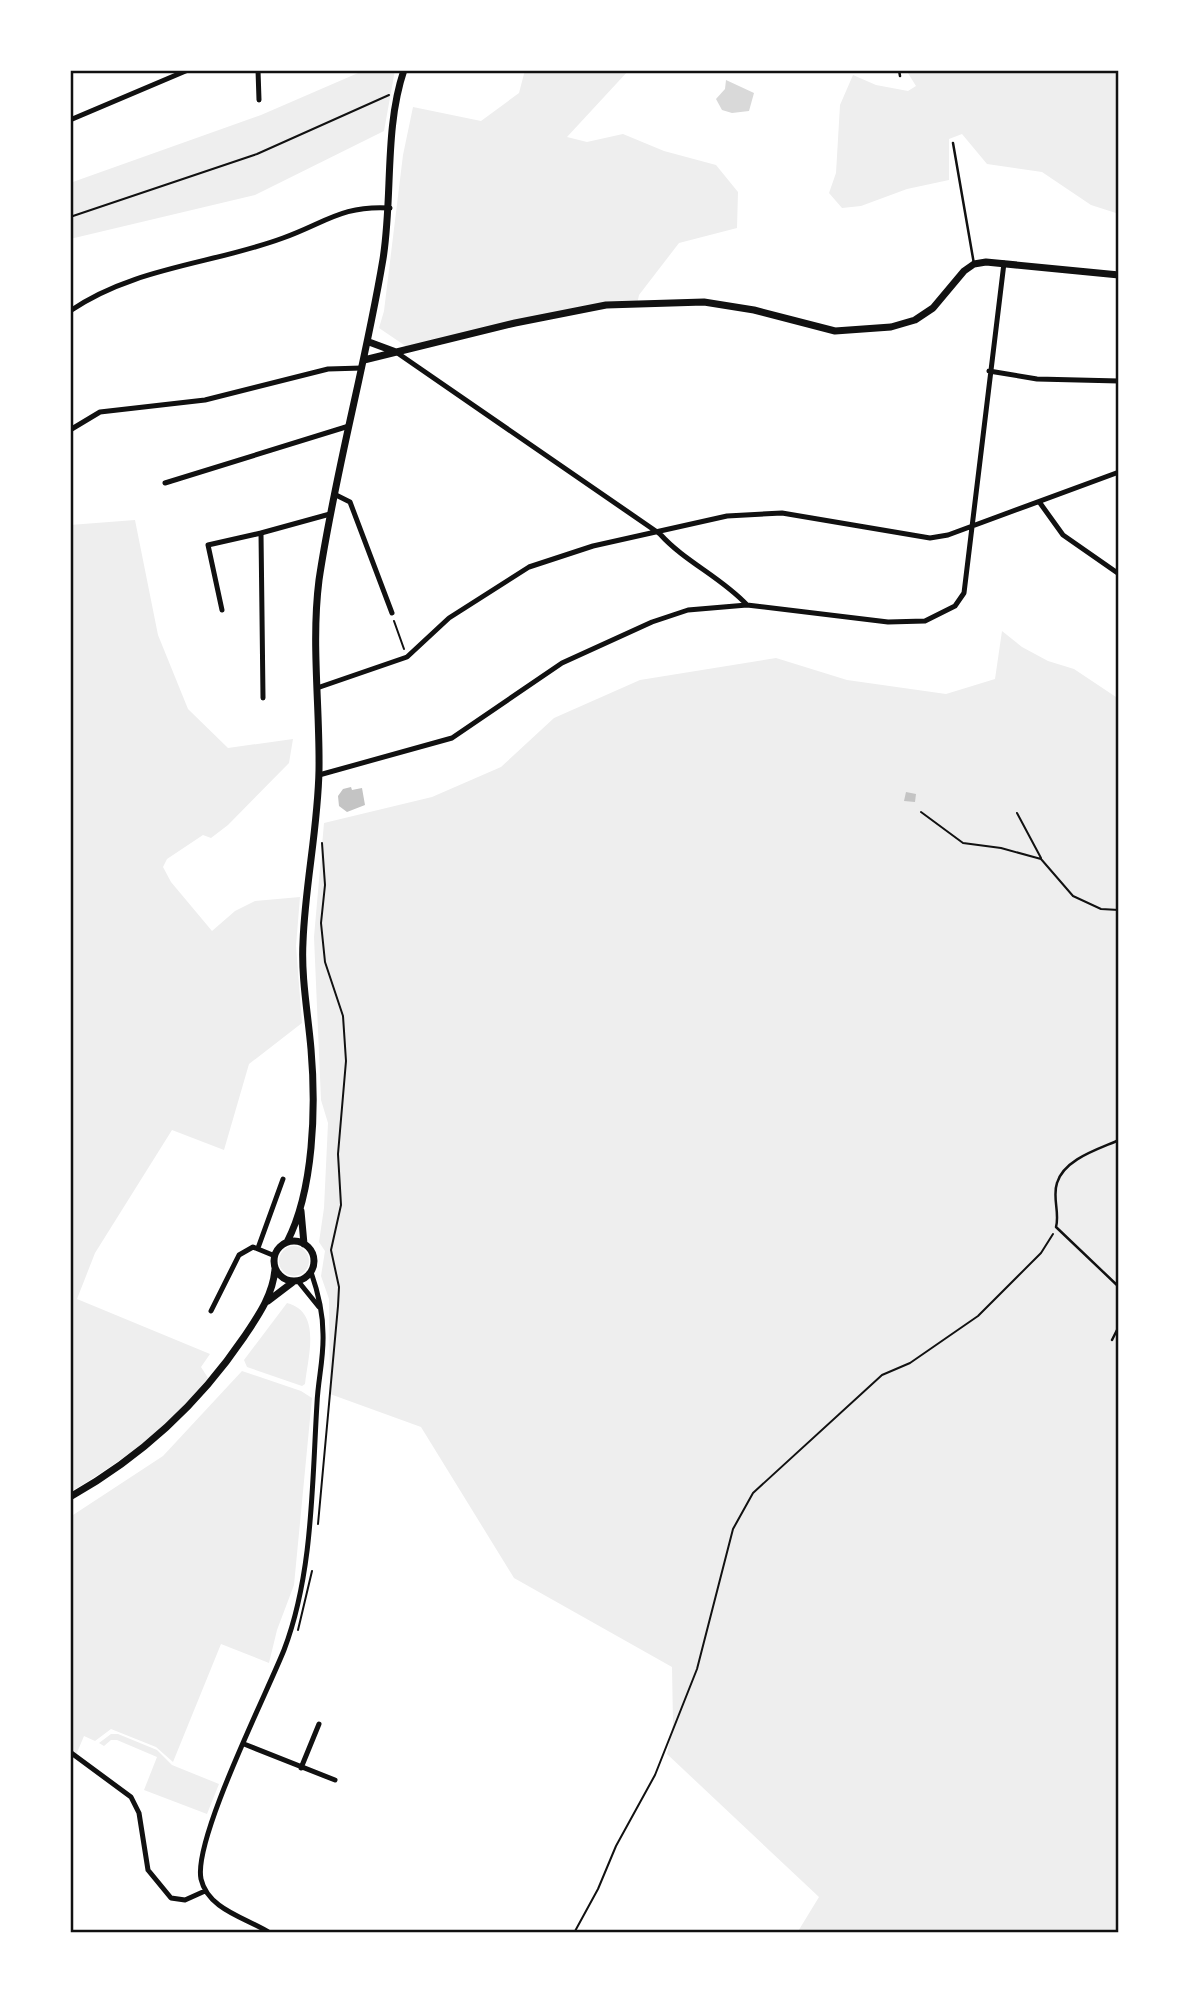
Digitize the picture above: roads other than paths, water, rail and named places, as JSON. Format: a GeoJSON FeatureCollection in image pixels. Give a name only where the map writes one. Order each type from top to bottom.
{"type":"FeatureCollection","features":[{"type":"Feature","properties":{"kind":"street"},"geometry":{"type":"LineString","coordinates":[[70,120],[188,70]]}},
{"type":"Feature","properties":{"kind":"street"},"geometry":{"type":"LineString","coordinates":[[258,70],[259,100]]}},
{"type":"Feature","properties":{"kind":"street"},"geometry":{"type":"LineString","coordinates":[[270,1933],[226,1911],[205,1891],[200,1876],[208,1833],[285,1648],[298,1599],[309,1519],[323,1335],[311,1272],[314,1257],[304,1244],[301,1207],[311,1122],[312,1076],[303,945],[319,775],[316,615],[330,514],[369,342],[390,208],[393,127],[404,70]]}},
{"type":"Feature","properties":{"kind":"street"},"geometry":{"type":"LineString","coordinates":[[70,311],[138,277],[283,238],[331,216],[364,206],[390,208]]}},
{"type":"Feature","properties":{"kind":"street"},"geometry":{"type":"LineString","coordinates":[[319,775],[452,738],[562,663],[652,622],[688,610],[747,605],[888,622],[925,621],[938,617],[955,606],[964,593],[1004,262]]}},
{"type":"Feature","properties":{"kind":"street"},"geometry":{"type":"LineString","coordinates":[[70,430],[100,412],[205,400],[328,369],[363,364],[396,352],[515,323],[606,305],[704,302],[754,310],[835,331],[891,327],[915,320],[933,308],[964,271],[974,264],[1004,262],[1119,275]]}},
{"type":"Feature","properties":{"kind":"street"},"geometry":{"type":"LineString","coordinates":[[369,342],[396,352],[660,534],[677,552],[737,594],[747,605]]}},
{"type":"Feature","properties":{"kind":"street"},"geometry":{"type":"LineString","coordinates":[[989,371],[1038,379],[1119,381]]}},
{"type":"Feature","properties":{"kind":"street"},"geometry":{"type":"LineString","coordinates":[[165,483],[349,426]]}},
{"type":"Feature","properties":{"kind":"street"},"geometry":{"type":"LineString","coordinates":[[317,688],[407,657],[449,618],[529,566],[593,546],[660,534],[727,516],[782,513],[930,538],[948,535],[973,524],[1040,503],[1119,472]]}},
{"type":"Feature","properties":{"kind":"street"},"geometry":{"type":"LineString","coordinates":[[334,494],[350,502],[391,613]]}},
{"type":"Feature","properties":{"kind":"street"},"geometry":{"type":"LineString","coordinates":[[1040,503],[1063,535],[1119,574]]}},
{"type":"Feature","properties":{"kind":"street"},"geometry":{"type":"LineString","coordinates":[[222,610],[208,545],[330,514]]}},
{"type":"Feature","properties":{"kind":"street"},"geometry":{"type":"LineString","coordinates":[[261,533],[263,698]]}},
{"type":"Feature","properties":{"kind":"street"},"geometry":{"type":"LineString","coordinates":[[258,1248],[283,1179]]}},
{"type":"Feature","properties":{"kind":"street"},"geometry":{"type":"LineString","coordinates":[[70,1497],[106,1477],[150,1444],[188,1408],[226,1363],[265,1304],[275,1269],[275,1256],[287,1242],[301,1207]]}},
{"type":"Feature","properties":{"kind":"street"},"geometry":{"type":"LineString","coordinates":[[287,1242],[304,1244]]}},
{"type":"Feature","properties":{"kind":"street"},"geometry":{"type":"LineString","coordinates":[[211,1311],[239,1255],[247,1249],[258,1248],[275,1256]]}},
{"type":"Feature","properties":{"kind":"street"},"geometry":{"type":"LineString","coordinates":[[275,1269],[282,1278],[295,1281],[320,1310]]}},
{"type":"Feature","properties":{"kind":"street"},"geometry":{"type":"LineString","coordinates":[[265,1304],[311,1272]]}},
{"type":"Feature","properties":{"kind":"street"},"geometry":{"type":"LineString","coordinates":[[301,1768],[319,1724]]}},
{"type":"Feature","properties":{"kind":"street"},"geometry":{"type":"LineString","coordinates":[[243,1744],[335,1780]]}},
{"type":"Feature","properties":{"kind":"street"},"geometry":{"type":"LineString","coordinates":[[70,1752],[131,1797],[139,1813],[148,1870],[165,1892],[171,1898],[185,1900],[205,1891]]}},
{"type":"Feature","properties":{"kind":"lane"},"geometry":{"type":"LineString","coordinates":[[899,70],[900,76]]}},
{"type":"Feature","properties":{"kind":"lane"},"geometry":{"type":"LineString","coordinates":[[953,143],[974,264]]}},
{"type":"Feature","properties":{"kind":"lane"},"geometry":{"type":"LineString","coordinates":[[1119,1140],[1068,1167],[1057,1182],[1056,1227],[1119,1287]]}},
{"type":"Feature","properties":{"kind":"lane"},"geometry":{"type":"LineString","coordinates":[[1112,1340],[1119,1326]]}}]}
